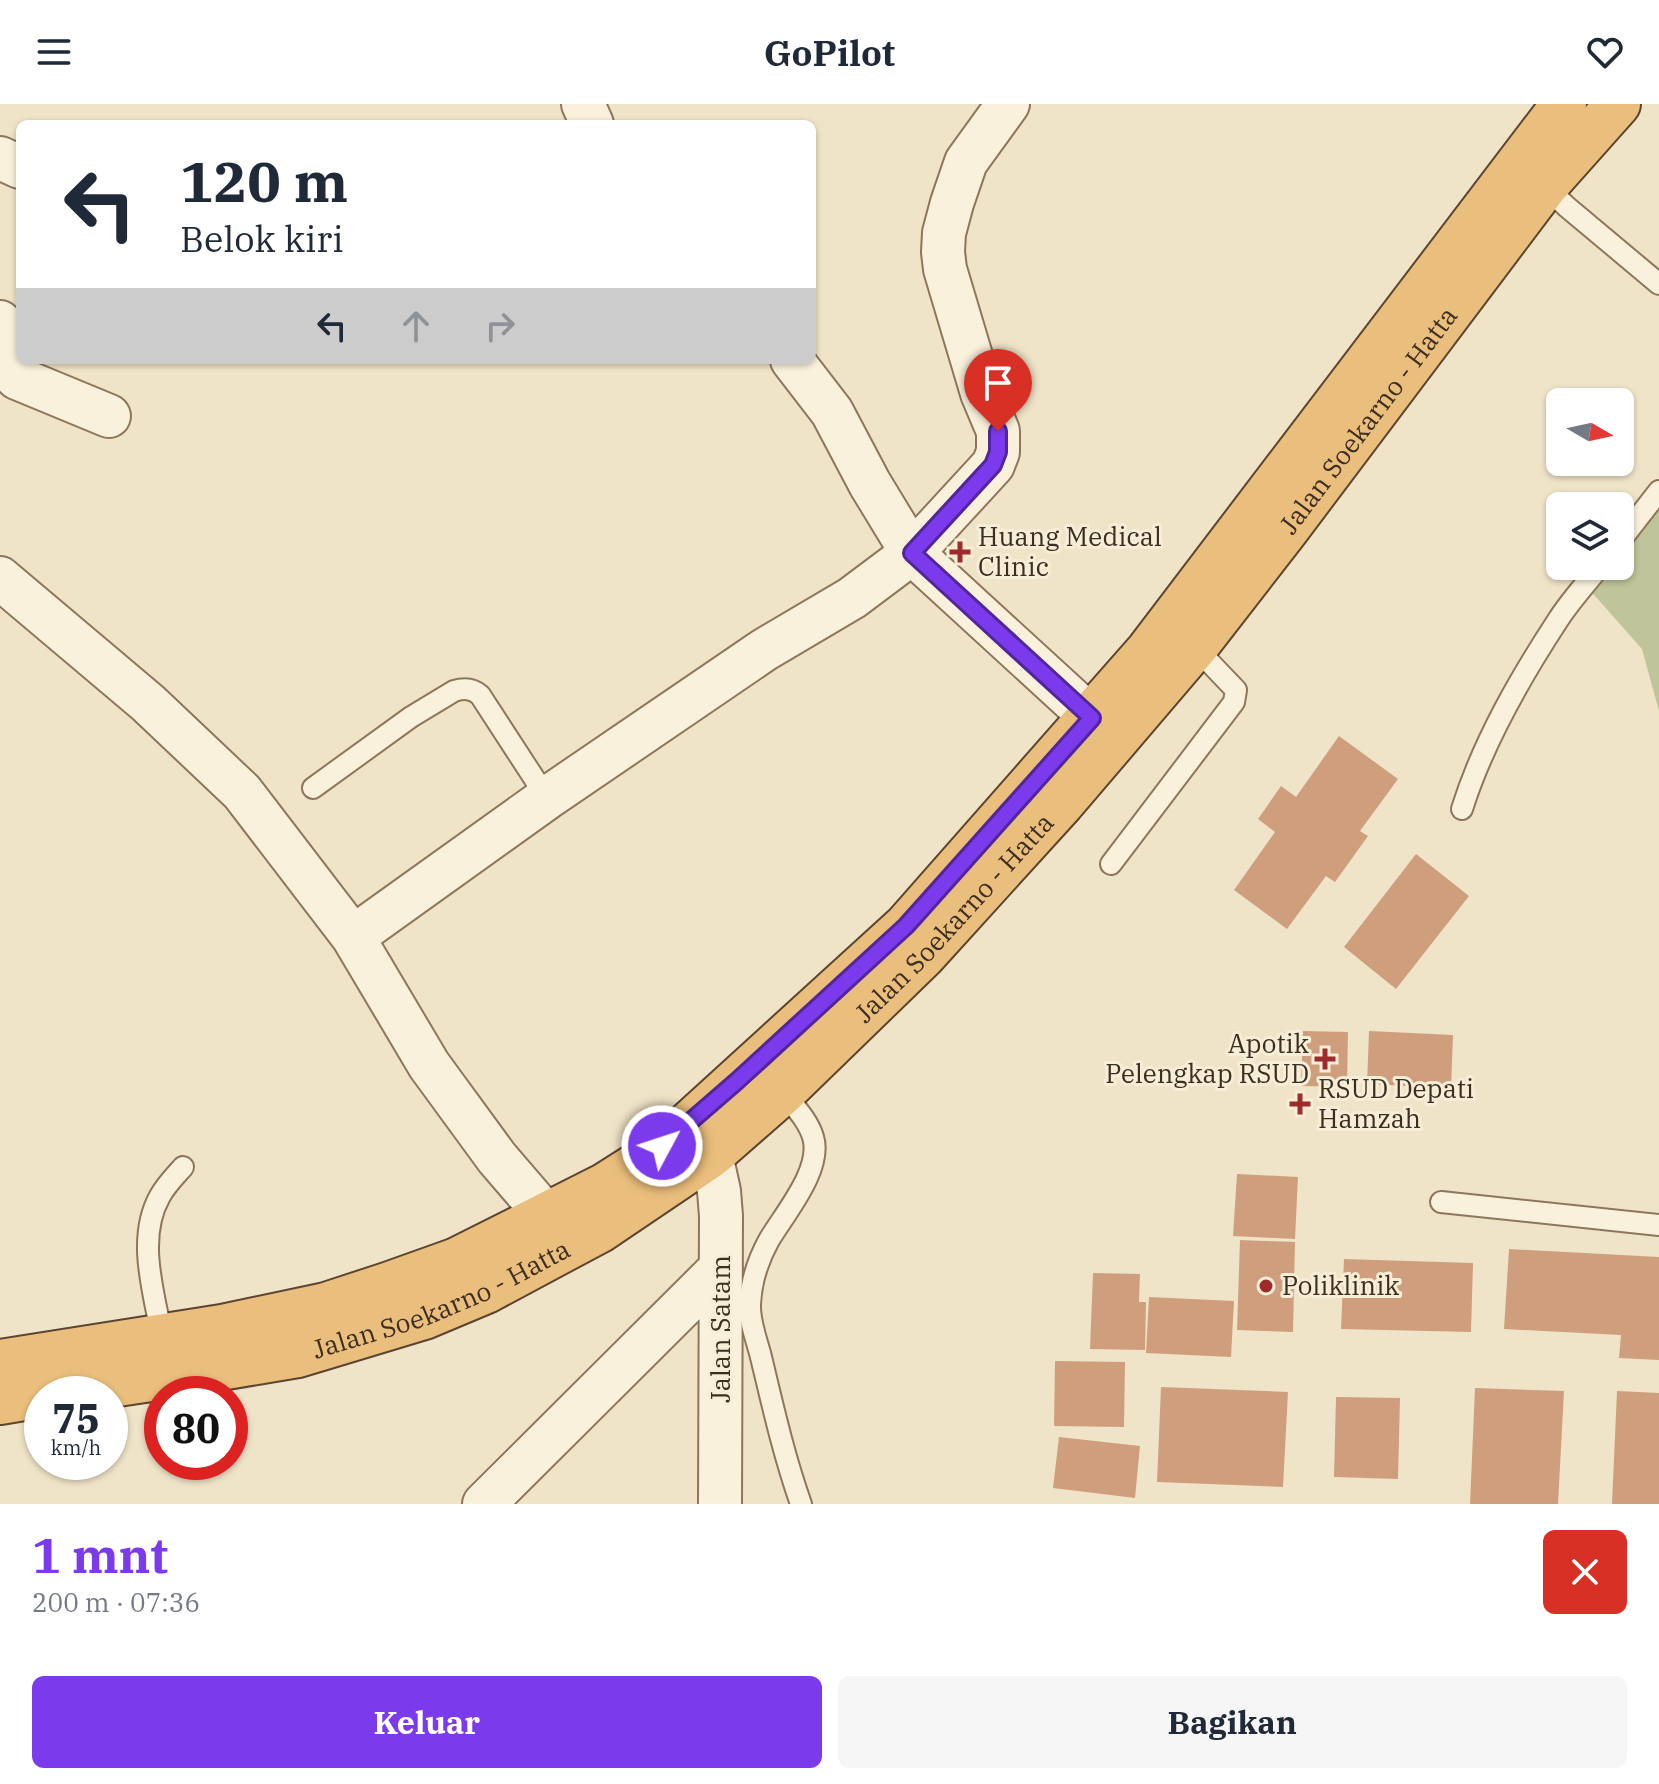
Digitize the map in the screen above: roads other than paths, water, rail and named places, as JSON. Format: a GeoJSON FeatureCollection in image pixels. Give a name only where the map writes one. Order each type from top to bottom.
{"type":"FeatureCollection","features":[{"type":"Feature","properties":{"kind":"highway","name":"Jalan Soekarno - Hatta"},"geometry":{"type":"LineString","coordinates":[[0,1362],[222,1327],[326,1305],[457,1260],[604,1186],[645,1160],[680,1132],[906,926],[1103,730],[1182,636],[1564,104]]}},
{"type":"Feature","properties":{"kind":"highway","name":"Jalan Soekarno - Hatta"},"geometry":{"type":"LineString","coordinates":[[1182,636],[1286,530],[1545,186],[1618,104]]}},
{"type":"Feature","properties":{"kind":"highway","name":"Jalan Soekarno - Hatta"},"geometry":{"type":"LineString","coordinates":[[128,1382],[298,1355],[424,1317],[486,1291],[600,1230],[711,1155],[783,1092],[923,956],[1062,803],[1103,730]]}},
{"type":"Feature","properties":{"kind":"highway"},"geometry":{"type":"LineString","coordinates":[[0,1402],[24,1398]]}},
{"type":"Feature","properties":{"kind":"street"},"geometry":{"type":"LineString","coordinates":[[353,937],[547,798],[764,650],[852,598],[912,553],[993,465],[998,452],[998,431],[982,393],[945,269],[943,252],[944,233],[966,162],[1008,104]]}},
{"type":"Feature","properties":{"kind":"street"},"geometry":{"type":"LineString","coordinates":[[0,322],[5,328],[9,366],[17,378],[109,416]]}},
{"type":"Feature","properties":{"kind":"street"},"geometry":{"type":"LineString","coordinates":[[796,364],[832,412],[870,484],[912,553],[1103,730]]}},
{"type":"Feature","properties":{"kind":"street"},"geometry":{"type":"LineString","coordinates":[[0,578],[148,703],[242,792],[353,937],[429,1065],[497,1158],[546,1215]]}},
{"type":"Feature","properties":{"kind":"street","name":"Jalan Satam"},"geometry":{"type":"LineString","coordinates":[[711,1155],[720,1201],[720,1504]]}},
{"type":"Feature","properties":{"kind":"street"},"geometry":{"type":"LineString","coordinates":[[484,1504],[721,1268]]}},
{"type":"Feature","properties":{"kind":"lane"},"geometry":{"type":"LineString","coordinates":[[1545,186],[1659,284]]}},
{"type":"Feature","properties":{"kind":"lane"},"geometry":{"type":"LineString","coordinates":[[1634,523],[1659,491]]}},
{"type":"Feature","properties":{"kind":"lane"},"geometry":{"type":"LineString","coordinates":[[1462,809],[1471,779],[1507,705],[1559,618],[1589,580]]}},
{"type":"Feature","properties":{"kind":"lane"},"geometry":{"type":"LineString","coordinates":[[1111,864],[1234,702],[1236,690],[1182,636]]}},
{"type":"Feature","properties":{"kind":"lane"},"geometry":{"type":"LineString","coordinates":[[313,788],[411,717],[462,689],[480,695],[547,798]]}},
{"type":"Feature","properties":{"kind":"lane"},"geometry":{"type":"LineString","coordinates":[[783,1092],[813,1136],[813,1166],[759,1261],[751,1289],[750,1308],[787,1464],[801,1504]]}},
{"type":"Feature","properties":{"kind":"lane"},"geometry":{"type":"LineString","coordinates":[[162,1337],[148,1258],[151,1220],[161,1193],[183,1167]]}},
{"type":"Feature","properties":{"kind":"lane"},"geometry":{"type":"LineString","coordinates":[[1441,1202],[1659,1225]]}},
{"type":"Feature","properties":{"kind":"place","name":"Huang Medical Clinic"},"geometry":{"type":"Point","coordinates":[960,552]}},
{"type":"Feature","properties":{"kind":"place","name":"Apotik Pelengkap RSUD"},"geometry":{"type":"Point","coordinates":[1325,1059]}},
{"type":"Feature","properties":{"kind":"place","name":"RSUD Depati Hamzah"},"geometry":{"type":"Point","coordinates":[1300,1104]}},
{"type":"Feature","properties":{"kind":"place","name":"Poliklinik"},"geometry":{"type":"Point","coordinates":[1266,1286]}}]}
